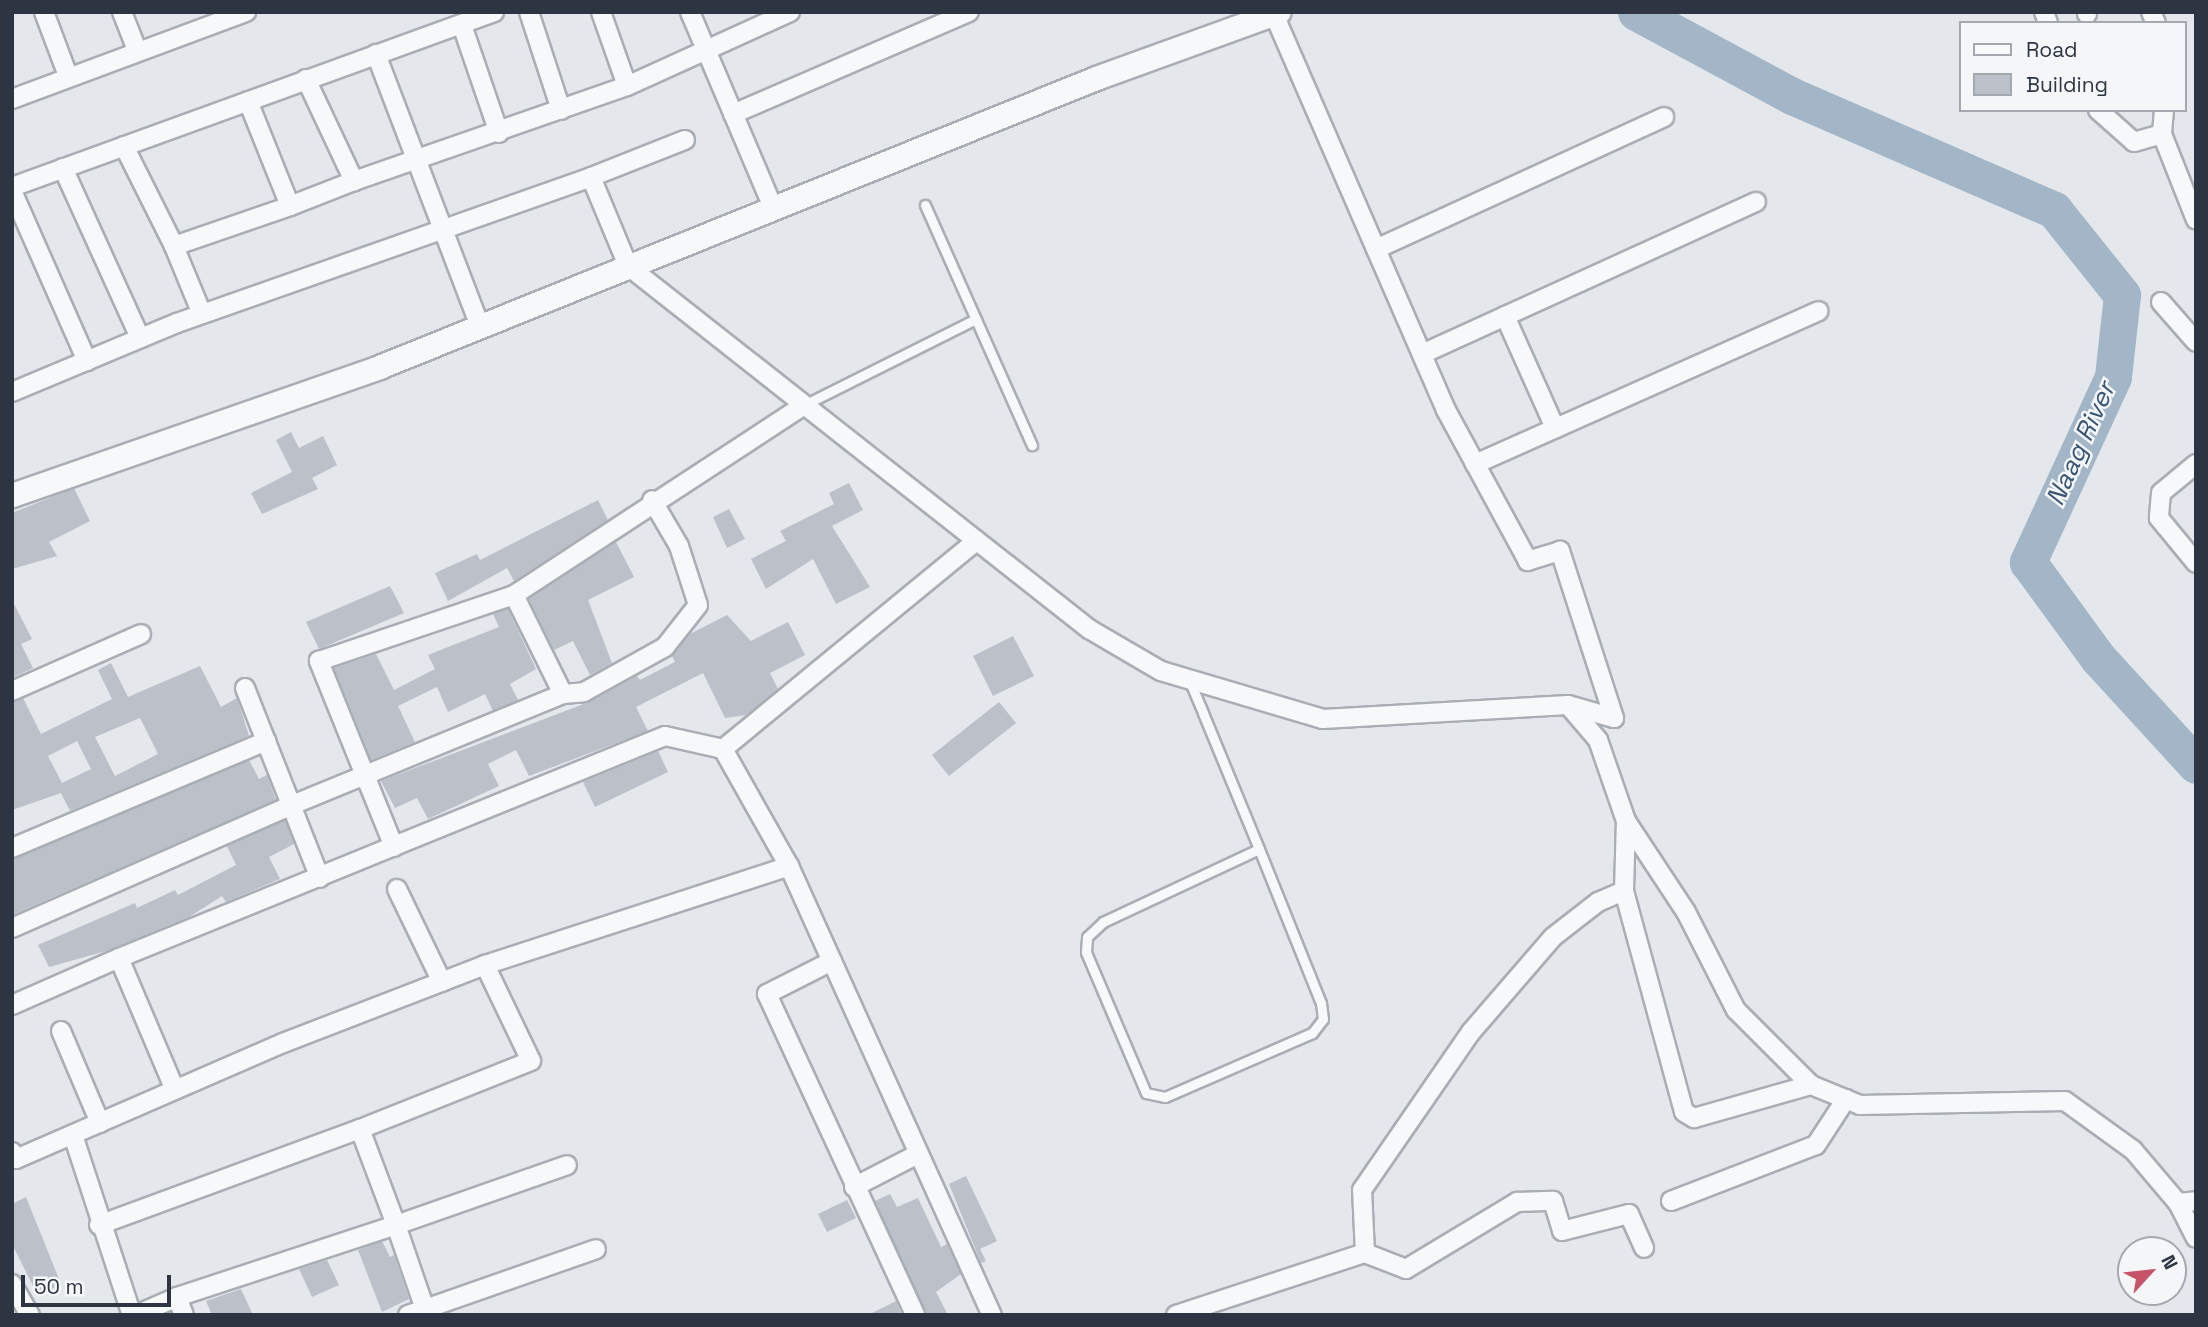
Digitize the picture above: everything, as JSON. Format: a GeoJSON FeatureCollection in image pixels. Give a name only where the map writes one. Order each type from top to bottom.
{"type":"FeatureCollection","features":[{"type":"Feature","properties":{"kind":"street"},"geometry":{"type":"LineString","coordinates":[[44,12],[68,76]]}},
{"type":"Feature","properties":{"kind":"street"},"geometry":{"type":"LineString","coordinates":[[122,12],[138,50]]}},
{"type":"Feature","properties":{"kind":"street"},"geometry":{"type":"LineString","coordinates":[[12,99],[138,50],[196,20],[246,12]]}},
{"type":"Feature","properties":{"kind":"street"},"geometry":{"type":"LineString","coordinates":[[87,361],[12,189],[494,12]]}},
{"type":"Feature","properties":{"kind":"street"},"geometry":{"type":"LineString","coordinates":[[530,12],[561,110]]}},
{"type":"Feature","properties":{"kind":"street"},"geometry":{"type":"LineString","coordinates":[[600,12],[628,86]]}},
{"type":"Feature","properties":{"kind":"street"},"geometry":{"type":"LineString","coordinates":[[690,12],[772,208]]}},
{"type":"Feature","properties":{"kind":"street"},"geometry":{"type":"LineString","coordinates":[[174,246],[628,86],[708,53],[790,12]]}},
{"type":"Feature","properties":{"kind":"street"},"geometry":{"type":"LineString","coordinates":[[733,114],[969,12]]}},
{"type":"Feature","properties":{"kind":"street"},"geometry":{"type":"LineString","coordinates":[[12,495],[480,326],[628,267],[1096,78],[1276,13],[1422,354],[1475,464],[1528,561],[1560,551],[1615,718],[1568,705],[1323,719],[1190,682],[1089,629],[628,267],[591,177]]}},
{"type":"Feature","properties":{"kind":"street"},"geometry":{"type":"LineString","coordinates":[[462,25],[499,133]]}},
{"type":"Feature","properties":{"kind":"street"},"geometry":{"type":"LineString","coordinates":[[376,54],[415,163],[443,227],[480,326]]}},
{"type":"Feature","properties":{"kind":"street"},"geometry":{"type":"LineString","coordinates":[[306,79],[354,181]]}},
{"type":"Feature","properties":{"kind":"street"},"geometry":{"type":"LineString","coordinates":[[248,101],[290,206]]}},
{"type":"Feature","properties":{"kind":"street"},"geometry":{"type":"LineString","coordinates":[[2100,112],[2134,142],[2162,134]]}},
{"type":"Feature","properties":{"kind":"street"},"geometry":{"type":"LineString","coordinates":[[2164,112],[2162,134],[2196,220]]}},
{"type":"Feature","properties":{"kind":"street"},"geometry":{"type":"LineString","coordinates":[[1376,248],[1664,117]]}},
{"type":"Feature","properties":{"kind":"street"},"geometry":{"type":"LineString","coordinates":[[14,388],[202,314],[591,177],[685,140]]}},
{"type":"Feature","properties":{"kind":"street"},"geometry":{"type":"LineString","coordinates":[[124,146],[174,246],[202,314]]}},
{"type":"Feature","properties":{"kind":"street"},"geometry":{"type":"LineString","coordinates":[[63,169],[140,338]]}},
{"type":"Feature","properties":{"kind":"street"},"geometry":{"type":"LineString","coordinates":[[1422,354],[1756,202]]}},
{"type":"Feature","properties":{"kind":"street"},"geometry":{"type":"LineString","coordinates":[[2161,302],[2196,342]]}},
{"type":"Feature","properties":{"kind":"street"},"geometry":{"type":"LineString","coordinates":[[1475,464],[1819,311]]}},
{"type":"Feature","properties":{"kind":"street"},"geometry":{"type":"LineString","coordinates":[[1505,316],[1555,428]]}},
{"type":"Feature","properties":{"kind":"street"},"geometry":{"type":"LineString","coordinates":[[394,847],[320,661],[514,595],[624,528],[652,500],[803,406]]}},
{"type":"Feature","properties":{"kind":"street"},"geometry":{"type":"LineString","coordinates":[[2196,464],[2161,493],[2159,518],[2196,563]]}},
{"type":"Feature","properties":{"kind":"street"},"geometry":{"type":"LineString","coordinates":[[12,928],[292,805],[366,779],[563,694],[584,692],[665,647],[698,605],[679,546],[652,500]]}},
{"type":"Feature","properties":{"kind":"street"},"geometry":{"type":"LineString","coordinates":[[723,749],[976,541]]}},
{"type":"Feature","properties":{"kind":"street"},"geometry":{"type":"LineString","coordinates":[[514,595],[563,694]]}},
{"type":"Feature","properties":{"kind":"street"},"geometry":{"type":"LineString","coordinates":[[12,691],[141,634]]}},
{"type":"Feature","properties":{"kind":"street"},"geometry":{"type":"LineString","coordinates":[[245,688],[320,878]]}},
{"type":"Feature","properties":{"kind":"street"},"geometry":{"type":"LineString","coordinates":[[1568,705],[1598,740],[1626,821],[1686,912],[1736,1010],[1811,1085],[1860,1105],[2065,1101],[2133,1150],[2187,1202],[2196,1238]]}},
{"type":"Feature","properties":{"kind":"street"},"geometry":{"type":"LineString","coordinates":[[12,1005],[119,958],[665,736],[723,749],[789,866],[992,1315]]}},
{"type":"Feature","properties":{"kind":"street"},"geometry":{"type":"LineString","coordinates":[[12,848],[266,741]]}},
{"type":"Feature","properties":{"kind":"street"},"geometry":{"type":"LineString","coordinates":[[1626,821],[1624,891],[1684,1112],[1694,1118],[1811,1085]]}},
{"type":"Feature","properties":{"kind":"street"},"geometry":{"type":"LineString","coordinates":[[12,1152],[16,1159],[175,1090],[485,965],[789,866]]}},
{"type":"Feature","properties":{"kind":"street"},"geometry":{"type":"LineString","coordinates":[[397,889],[442,982]]}},
{"type":"Feature","properties":{"kind":"street"},"geometry":{"type":"LineString","coordinates":[[1365,1253],[1362,1190],[1411,1112],[1553,937],[1598,902],[1624,891]]}},
{"type":"Feature","properties":{"kind":"street"},"geometry":{"type":"LineString","coordinates":[[119,958],[175,1090]]}},
{"type":"Feature","properties":{"kind":"street"},"geometry":{"type":"LineString","coordinates":[[832,961],[767,994],[853,1187],[915,1315]]}},
{"type":"Feature","properties":{"kind":"street"},"geometry":{"type":"LineString","coordinates":[[99,1225],[360,1129],[531,1061],[485,965]]}},
{"type":"Feature","properties":{"kind":"street"},"geometry":{"type":"LineString","coordinates":[[61,1031],[100,1123]]}},
{"type":"Feature","properties":{"kind":"street"},"geometry":{"type":"LineString","coordinates":[[1671,1201],[1816,1145],[1846,1099]]}},
{"type":"Feature","properties":{"kind":"street"},"geometry":{"type":"LineString","coordinates":[[360,1129],[396,1225],[420,1313],[596,1249]]}},
{"type":"Feature","properties":{"kind":"street"},"geometry":{"type":"LineString","coordinates":[[73,1135],[99,1225],[134,1315],[177,1297],[567,1165]]}},
{"type":"Feature","properties":{"kind":"street"},"geometry":{"type":"LineString","coordinates":[[853,1187],[918,1154]]}},
{"type":"Feature","properties":{"kind":"street"},"geometry":{"type":"LineString","coordinates":[[1175,1315],[1365,1253],[1406,1269],[1517,1202],[1553,1201],[1562,1231],[1629,1214],[1644,1248]]}},
{"type":"Feature","properties":{"kind":"street"},"geometry":{"type":"LineString","coordinates":[[12,1284],[30,1315]]}},
{"type":"Feature","properties":{"kind":"street"},"geometry":{"type":"LineString","coordinates":[[177,1297],[184,1315]]}},
{"type":"Feature","properties":{"kind":"lane"},"geometry":{"type":"LineString","coordinates":[[925,205],[1032,445]]}},
{"type":"Feature","properties":{"kind":"lane"},"geometry":{"type":"LineString","coordinates":[[803,406],[976,318]]}},
{"type":"Feature","properties":{"kind":"lane"},"geometry":{"type":"LineString","coordinates":[[1190,682],[1259,849],[1323,1018],[1312,1033],[1165,1097],[1146,1093],[1086,952],[1087,937],[1103,922],[1259,849]]}},
{"type":"Feature","properties":{"kind":"building"},"geometry":{"type":"Polygon","coordinates":[[[291,432],[299,448],[323,436],[337,465],[312,478],[318,489],[262,514],[251,493],[292,472],[276,440],[291,432]]]}},
{"type":"Feature","properties":{"kind":"building"},"geometry":{"type":"Polygon","coordinates":[[[849,483],[863,510],[832,526],[870,587],[836,604],[813,559],[766,589],[751,559],[786,541],[780,531],[834,504],[829,493],[849,483]]]}},
{"type":"Feature","properties":{"kind":"building"},"geometry":{"type":"Polygon","coordinates":[[[74,488],[90,521],[49,542],[57,556],[12,569],[12,513],[74,488]]]}},
{"type":"Feature","properties":{"kind":"building"},"geometry":{"type":"Polygon","coordinates":[[[598,500],[608,520],[514,581],[507,568],[448,601],[435,573],[477,554],[480,560],[598,500]]]}},
{"type":"Feature","properties":{"kind":"building"},"geometry":{"type":"Polygon","coordinates":[[[729,509],[745,539],[727,548],[713,517],[729,509]]]}},
{"type":"Feature","properties":{"kind":"building"},"geometry":{"type":"Polygon","coordinates":[[[616,542],[634,577],[588,600],[612,663],[590,675],[573,641],[554,650],[529,599],[616,542]]]}},
{"type":"Feature","properties":{"kind":"building"},"geometry":{"type":"Polygon","coordinates":[[[390,586],[404,613],[319,649],[306,622],[390,586]]]}},
{"type":"Feature","properties":{"kind":"building"},"geometry":{"type":"Polygon","coordinates":[[[12,600],[32,639],[21,644],[33,668],[12,678],[12,600]]]}},
{"type":"Feature","properties":{"kind":"building"},"geometry":{"type":"Polygon","coordinates":[[[508,609],[536,669],[510,684],[518,700],[493,711],[485,694],[448,712],[437,687],[398,706],[415,742],[371,760],[334,668],[376,654],[394,690],[435,669],[428,655],[499,627],[493,614],[508,609]]]}},
{"type":"Feature","properties":{"kind":"building"},"geometry":{"type":"Polygon","coordinates":[[[727,615],[751,641],[788,622],[805,655],[770,673],[778,689],[746,715],[725,718],[703,673],[636,707],[648,731],[529,776],[516,750],[488,764],[499,786],[428,819],[417,798],[395,808],[381,781],[589,702],[637,676],[640,680],[675,662],[672,656],[690,634],[727,615]]]}},
{"type":"Feature","properties":{"kind":"building"},"geometry":{"type":"Polygon","coordinates":[[[1013,636],[1034,676],[993,696],[973,656],[1013,636]]]}},
{"type":"Feature","properties":{"kind":"building"},"geometry":{"type":"Polygon","coordinates":[[[111,663],[128,697],[200,666],[221,707],[237,698],[249,736],[70,811],[61,793],[12,810],[12,702],[23,698],[41,734],[112,699],[98,670],[111,663]],[[140,718],[95,737],[115,776],[158,754],[140,718]],[[77,741],[48,756],[62,783],[91,769],[77,741]]]}},
{"type":"Feature","properties":{"kind":"building"},"geometry":{"type":"Polygon","coordinates":[[[999,702],[1016,723],[949,776],[932,755],[999,702]]]}},
{"type":"Feature","properties":{"kind":"building"},"geometry":{"type":"Polygon","coordinates":[[[658,751],[668,772],[595,807],[583,782],[658,751]]]}},
{"type":"Feature","properties":{"kind":"building"},"geometry":{"type":"Polygon","coordinates":[[[249,760],[259,779],[267,775],[276,800],[12,915],[12,860],[249,760]]]}},
{"type":"Feature","properties":{"kind":"building"},"geometry":{"type":"Polygon","coordinates":[[[285,820],[294,844],[269,857],[280,879],[226,902],[222,896],[189,917],[106,951],[49,967],[38,945],[135,903],[137,908],[175,890],[178,895],[236,865],[227,846],[285,820]]]}},
{"type":"Feature","properties":{"kind":"building"},"geometry":{"type":"Polygon","coordinates":[[[966,1176],[997,1241],[980,1249],[986,1261],[981,1263],[949,1184],[966,1176]]]}},
{"type":"Feature","properties":{"kind":"building"},"geometry":{"type":"Polygon","coordinates":[[[890,1194],[897,1207],[918,1198],[941,1247],[947,1244],[961,1274],[936,1292],[948,1315],[926,1315],[875,1201],[890,1194]]]}},
{"type":"Feature","properties":{"kind":"building"},"geometry":{"type":"Polygon","coordinates":[[[26,1197],[61,1284],[38,1296],[12,1244],[12,1204],[26,1197]]]}},
{"type":"Feature","properties":{"kind":"building"},"geometry":{"type":"Polygon","coordinates":[[[847,1200],[856,1218],[827,1232],[818,1214],[847,1200]]]}},
{"type":"Feature","properties":{"kind":"building"},"geometry":{"type":"Polygon","coordinates":[[[382,1241],[390,1257],[394,1255],[409,1299],[382,1312],[358,1250],[382,1241]]]}},
{"type":"Feature","properties":{"kind":"building"},"geometry":{"type":"Polygon","coordinates":[[[327,1260],[339,1285],[312,1297],[299,1269],[327,1260]]]}},
{"type":"Feature","properties":{"kind":"building"},"geometry":{"type":"Polygon","coordinates":[[[241,1289],[253,1315],[212,1315],[206,1301],[241,1289]]]}},
{"type":"Feature","properties":{"kind":"building"},"geometry":{"type":"Polygon","coordinates":[[[896,1301],[902,1315],[868,1315],[896,1301]]]}},
{"type":"Feature","properties":{"kind":"waterway","name":"Naag River"},"geometry":{"type":"LineString","coordinates":[[1636,12],[1792,96],[2054,210],[2122,295],[2113,377],[2028,562],[2098,658],[2196,765]]}}]}
